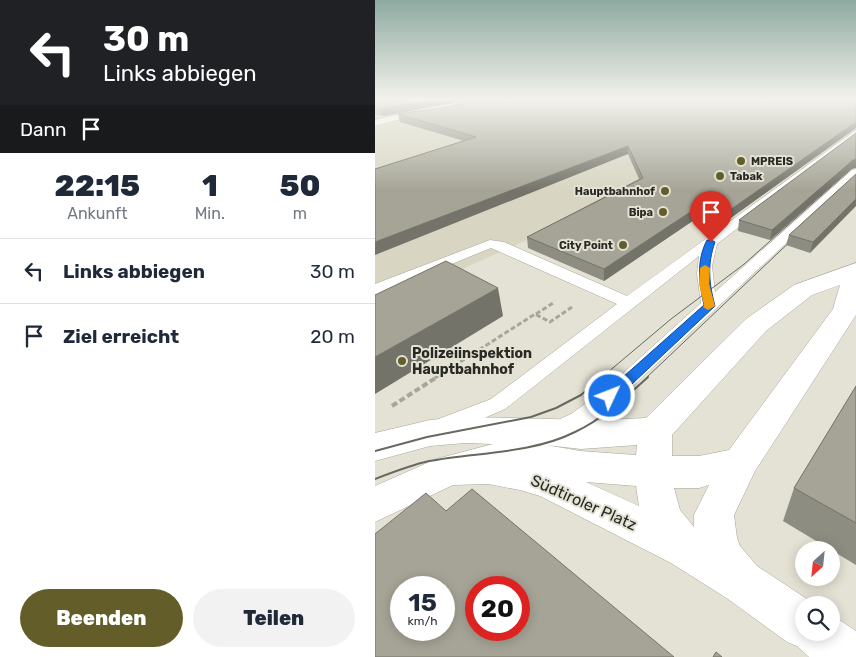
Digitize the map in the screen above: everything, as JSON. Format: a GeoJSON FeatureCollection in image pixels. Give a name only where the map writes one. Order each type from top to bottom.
{"type":"FeatureCollection","features":[{"type":"Feature","properties":{"kind":"street"},"geometry":{"type":"LineString","coordinates":[[686,549],[665,521],[653,472],[655,431],[756,325],[774,310],[803,290],[856,270]]}},
{"type":"Feature","properties":{"kind":"street"},"geometry":{"type":"LineString","coordinates":[[795,619],[744,583],[724,560],[716,538],[714,515],[741,462],[846,310],[856,270]]}},
{"type":"Feature","properties":{"kind":"street","name":"Südtiroler Platz"},"geometry":{"type":"LineString","coordinates":[[375,447],[430,433],[465,430],[513,431],[571,444],[653,472],[699,472],[741,462]]}},
{"type":"Feature","properties":{"kind":"street","name":"Südtiroler Platz"},"geometry":{"type":"LineString","coordinates":[[449,470],[497,458],[527,457],[571,444],[655,431]]}},
{"type":"Feature","properties":{"kind":"street","name":"Südtiroler Platz"},"geometry":{"type":"LineString","coordinates":[[449,470],[488,468],[520,474],[552,484],[686,549],[744,583]]}},
{"type":"Feature","properties":{"kind":"street"},"geometry":{"type":"LineString","coordinates":[[375,504],[449,470]]}},
{"type":"Feature","properties":{"kind":"street"},"geometry":{"type":"LineString","coordinates":[[828,641],[851,657]]}},
{"type":"Feature","properties":{"kind":"lane"},"geometry":{"type":"LineString","coordinates":[[430,433],[498,404],[628,302],[856,133]]}},
{"type":"Feature","properties":{"kind":"lane"},"geometry":{"type":"LineString","coordinates":[[686,549],[597,492],[571,444],[579,420],[610,396],[856,172]]}},
{"type":"Feature","properties":{"kind":"lane"},"geometry":{"type":"LineString","coordinates":[[710,306],[704,284],[705,258],[711,242]]}},
{"type":"Feature","properties":{"kind":"lane"},"geometry":{"type":"LineString","coordinates":[[375,290],[490,244],[499,245],[628,302]]}},
{"type":"Feature","properties":{"kind":"lane"},"geometry":{"type":"LineString","coordinates":[[513,431],[561,416],[610,396]]}},
{"type":"Feature","properties":{"kind":"path"},"geometry":{"type":"LineString","coordinates":[[535,314],[550,322],[598,290]]}},
{"type":"Feature","properties":{"kind":"path"},"geometry":{"type":"LineString","coordinates":[[391,407],[553,303]]}},
{"type":"Feature","properties":{"kind":"shaded area"},"geometry":{"type":"Polygon","coordinates":[[[375,130],[739,130],[536,236],[375,308],[375,130]]]}},
{"type":"Feature","properties":{"kind":"building"},"geometry":{"type":"Polygon","coordinates":[[[451,130],[845,130],[723,215],[698,207],[604,269],[527,237],[643,178],[628,146],[375,242],[375,169],[476,137],[451,130]]]}},
{"type":"Feature","properties":{"kind":"building"},"geometry":{"type":"Polygon","coordinates":[[[856,133],[856,159],[772,230],[739,220],[856,133]]]}},
{"type":"Feature","properties":{"kind":"building"},"geometry":{"type":"Polygon","coordinates":[[[856,174],[856,199],[813,242],[789,235],[856,174]]]}},
{"type":"Feature","properties":{"kind":"building"},"geometry":{"type":"Polygon","coordinates":[[[446,261],[498,288],[375,357],[375,295],[446,261]]]}},
{"type":"Feature","properties":{"kind":"building"},"geometry":{"type":"Polygon","coordinates":[[[856,386],[856,523],[794,488],[856,386]]]}},
{"type":"Feature","properties":{"kind":"building"},"geometry":{"type":"Polygon","coordinates":[[[472,489],[674,657],[375,657],[375,534],[426,493],[446,511],[472,489]]]}},
{"type":"Feature","properties":{"kind":"building"},"geometry":{"type":"Polygon","coordinates":[[[716,652],[722,657],[713,657],[716,652]]]}},
{"type":"Feature","properties":{"kind":"tram line"},"geometry":{"type":"LineString","coordinates":[[601,378],[671,319],[743,265],[856,165]]}},
{"type":"Feature","properties":{"kind":"tram line"},"geometry":{"type":"LineString","coordinates":[[646,378],[796,236]]}},
{"type":"Feature","properties":{"kind":"tram line"},"geometry":{"type":"LineString","coordinates":[[375,451],[427,437],[531,417],[556,408],[581,395],[602,377]]}},
{"type":"Feature","properties":{"kind":"tram line"},"geometry":{"type":"LineString","coordinates":[[375,479],[429,461],[540,445],[558,439],[585,427],[604,414],[648,377]]}},
{"type":"Feature","properties":{"kind":"slow traffic"},"geometry":{"type":"LineString","coordinates":[[705,268],[704,284],[710,306],[708,307]]}},
{"type":"Feature","properties":{"kind":"place","name":"MPREIS"},"geometry":{"type":"Point","coordinates":[741,161]}},
{"type":"Feature","properties":{"kind":"place","name":"Tabak"},"geometry":{"type":"Point","coordinates":[720,176]}},
{"type":"Feature","properties":{"kind":"place","name":"Hauptbahnhof"},"geometry":{"type":"Point","coordinates":[665,191]}},
{"type":"Feature","properties":{"kind":"place","name":"Bipa"},"geometry":{"type":"Point","coordinates":[663,212]}},
{"type":"Feature","properties":{"kind":"place","name":"City Point"},"geometry":{"type":"Point","coordinates":[623,245]}},
{"type":"Feature","properties":{"kind":"place","name":"Polizeiinspektion Hauptbahnhof"},"geometry":{"type":"Point","coordinates":[402,361]}},
{"type":"Feature","properties":{"kind":"route"},"geometry":{"type":"LineString","coordinates":[[610,396],[710,306],[704,284],[705,258],[711,242]]}}]}
